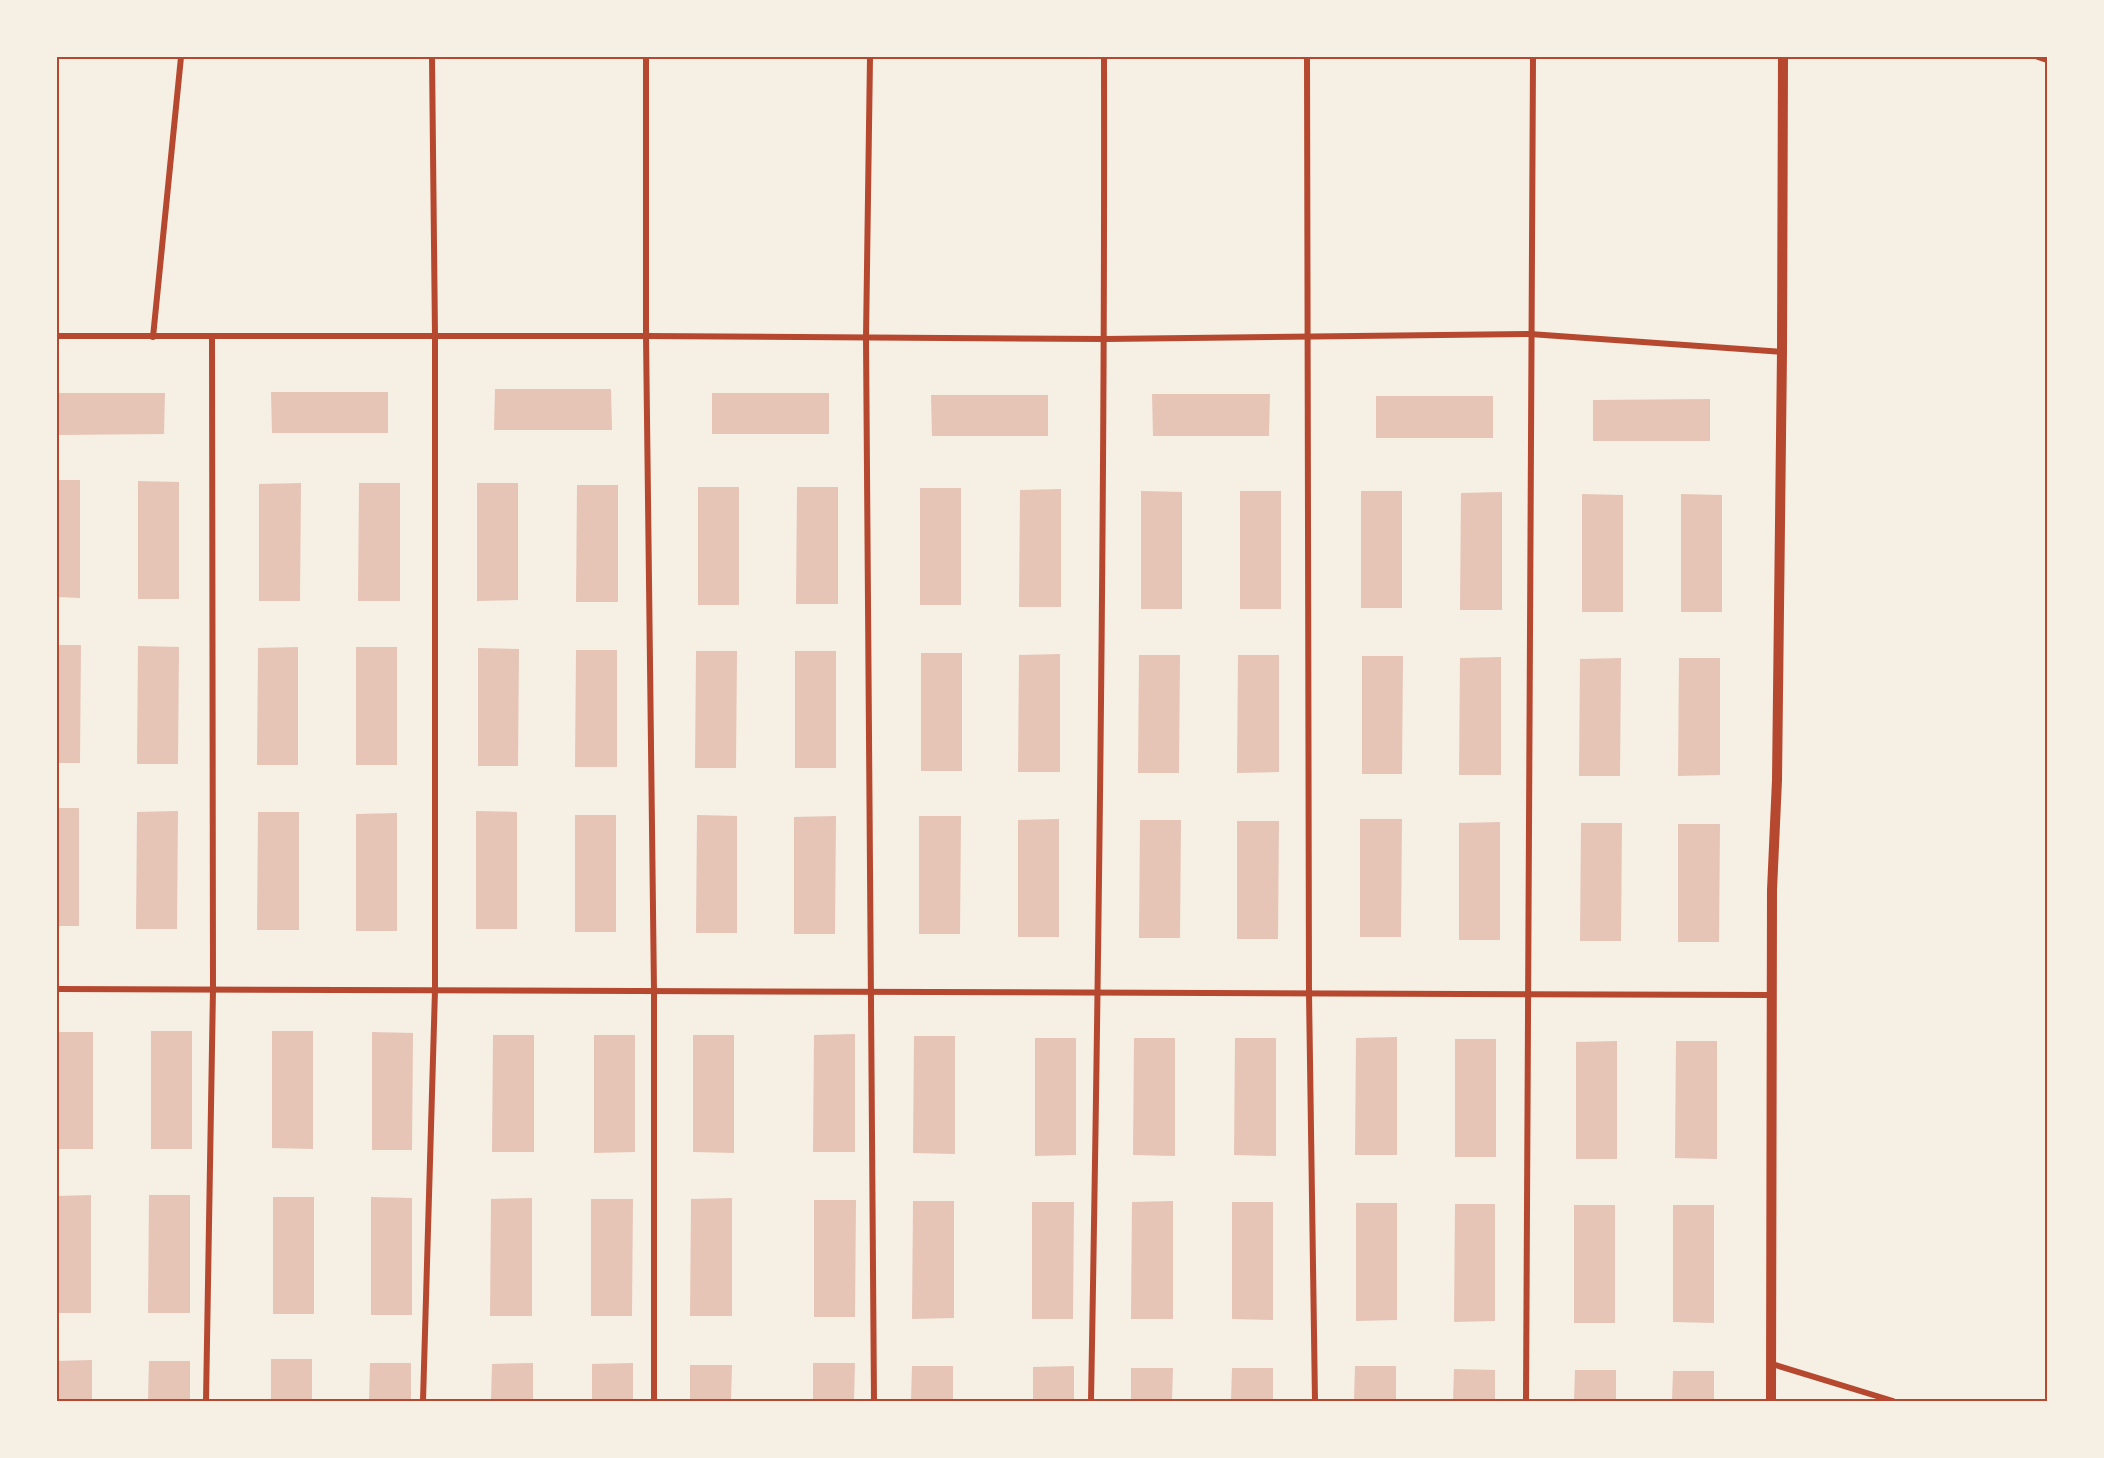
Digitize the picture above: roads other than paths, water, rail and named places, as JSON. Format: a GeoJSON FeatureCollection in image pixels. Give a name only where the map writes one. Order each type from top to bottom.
{"type":"FeatureCollection","features":[{"type":"Feature","properties":{"kind":"street"},"geometry":{"type":"LineString","coordinates":[[153,337],[181,57]]}},
{"type":"Feature","properties":{"kind":"street"},"geometry":{"type":"LineString","coordinates":[[423,1401],[435,990],[435,337],[432,57]]}},
{"type":"Feature","properties":{"kind":"street"},"geometry":{"type":"LineString","coordinates":[[646,57],[646,336],[654,991],[654,1401]]}},
{"type":"Feature","properties":{"kind":"street"},"geometry":{"type":"LineString","coordinates":[[870,57],[866,338],[874,1401]]}},
{"type":"Feature","properties":{"kind":"street"},"geometry":{"type":"LineString","coordinates":[[1091,1401],[1105,339],[1104,57]]}},
{"type":"Feature","properties":{"kind":"street"},"geometry":{"type":"LineString","coordinates":[[1307,57],[1309,994],[1315,1401]]}},
{"type":"Feature","properties":{"kind":"street"},"geometry":{"type":"LineString","coordinates":[[1526,1401],[1530,994],[1530,334],[1533,57]]}},
{"type":"Feature","properties":{"kind":"street"},"geometry":{"type":"LineString","coordinates":[[1771,1401],[1772,995],[1784,57]]}},
{"type":"Feature","properties":{"kind":"street"},"geometry":{"type":"LineString","coordinates":[[2038,57],[2047,60]]}},
{"type":"Feature","properties":{"kind":"street"},"geometry":{"type":"LineString","coordinates":[[57,336],[1105,339],[1530,334],[1782,352]]}},
{"type":"Feature","properties":{"kind":"street"},"geometry":{"type":"LineString","coordinates":[[206,1401],[213,989],[212,336]]}},
{"type":"Feature","properties":{"kind":"street"},"geometry":{"type":"LineString","coordinates":[[57,989],[1772,995]]}},
{"type":"Feature","properties":{"kind":"street"},"geometry":{"type":"LineString","coordinates":[[1772,1364],[1893,1401]]}}]}
